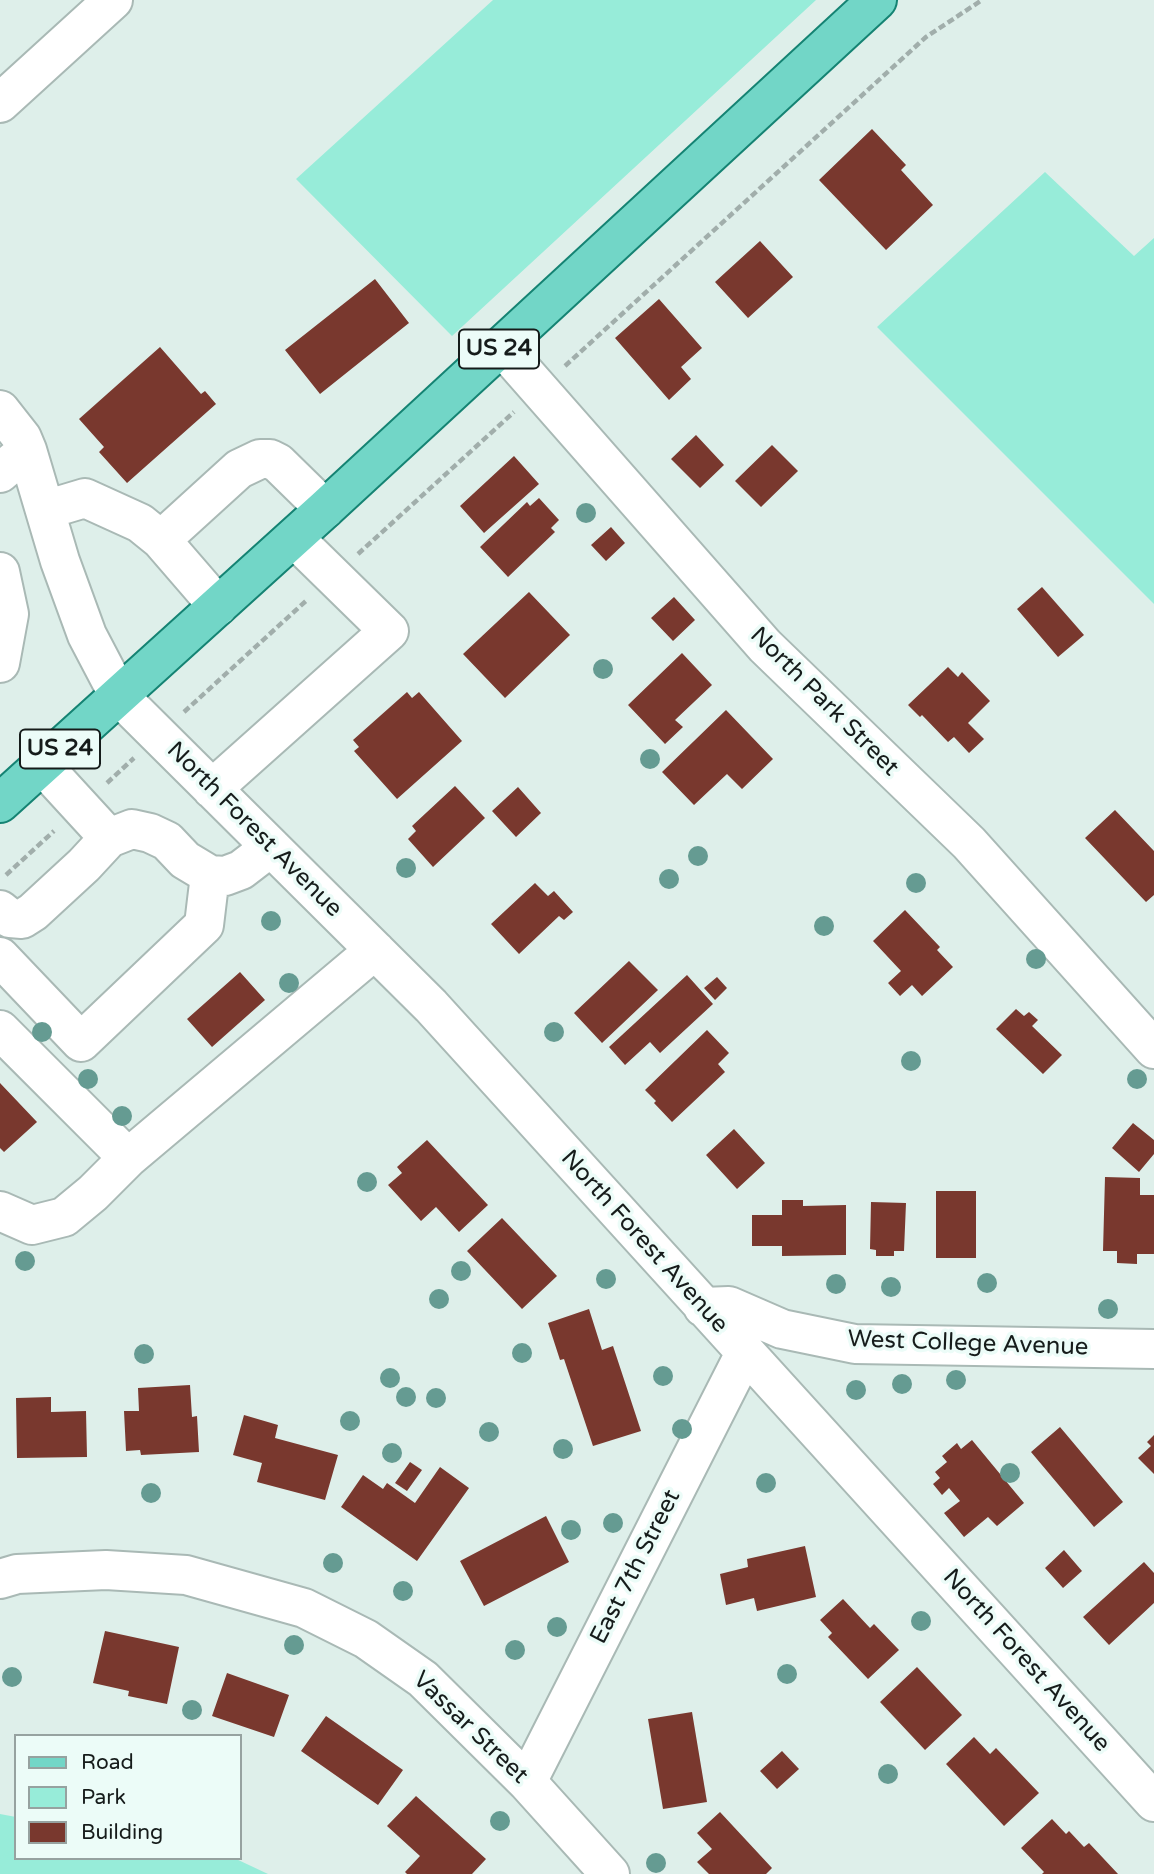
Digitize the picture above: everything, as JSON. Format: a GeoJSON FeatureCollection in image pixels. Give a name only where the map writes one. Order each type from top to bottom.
{"type":"FeatureCollection","features":[{"type":"Feature","properties":{"kind":"main road","name":"US 24"},"geometry":{"type":"LineString","coordinates":[[0,803],[326,509],[877,0]]}},
{"type":"Feature","properties":{"kind":"street"},"geometry":{"type":"LineString","coordinates":[[0,103],[113,0]]}},
{"type":"Feature","properties":{"kind":"street","name":"North Park Street"},"geometry":{"type":"LineString","coordinates":[[502,347],[765,646],[969,843],[1154,1049]]}},
{"type":"Feature","properties":{"kind":"street","name":"North Forest Avenue"},"geometry":{"type":"LineString","coordinates":[[0,410],[22,438],[14,461],[45,510],[87,635],[119,696],[431,1006],[1154,1802]]}},
{"type":"Feature","properties":{"kind":"street"},"geometry":{"type":"LineString","coordinates":[[161,540],[239,469],[260,458],[270,459],[278,464],[326,509]]}},
{"type":"Feature","properties":{"kind":"street"},"geometry":{"type":"LineString","coordinates":[[45,510],[85,498],[139,523],[161,540],[218,606]]}},
{"type":"Feature","properties":{"kind":"street"},"geometry":{"type":"LineString","coordinates":[[212,789],[389,631],[294,538]]}},
{"type":"Feature","properties":{"kind":"street"},"geometry":{"type":"LineString","coordinates":[[0,572],[9,614],[0,663]]}},
{"type":"Feature","properties":{"kind":"street"},"geometry":{"type":"LineString","coordinates":[[42,765],[109,838]]}},
{"type":"Feature","properties":{"kind":"street"},"geometry":{"type":"LineString","coordinates":[[3,924],[22,919],[33,912],[109,838],[132,828],[167,841],[186,860],[210,875],[225,876],[241,870],[271,847]]}},
{"type":"Feature","properties":{"kind":"street"},"geometry":{"type":"LineString","coordinates":[[0,957],[81,1042],[204,925],[210,875]]}},
{"type":"Feature","properties":{"kind":"street"},"geometry":{"type":"LineString","coordinates":[[0,1211],[32,1225],[64,1217],[128,1158],[375,950]]}},
{"type":"Feature","properties":{"kind":"street"},"geometry":{"type":"LineString","coordinates":[[0,1030],[128,1158]]}},
{"type":"Feature","properties":{"kind":"street","name":"West College Avenue"},"geometry":{"type":"LineString","coordinates":[[703,1307],[729,1307],[782,1329],[855,1344],[1154,1349]]}},
{"type":"Feature","properties":{"kind":"street","name":"East 7th Street"},"geometry":{"type":"LineString","coordinates":[[527,1782],[745,1353]]}},
{"type":"Feature","properties":{"kind":"street","name":"Vassar Street"},"geometry":{"type":"LineString","coordinates":[[9,1576],[106,1570],[186,1574],[304,1608],[366,1639],[423,1679],[527,1782],[610,1874]]}},
{"type":"Feature","properties":{"kind":"path"},"geometry":{"type":"LineString","coordinates":[[0,880],[926,37],[982,0]]}},
{"type":"Feature","properties":{"kind":"green space"},"geometry":{"type":"Polygon","coordinates":[[[493,0],[816,0],[452,336],[296,179],[493,0]]]}},
{"type":"Feature","properties":{"kind":"green space"},"geometry":{"type":"Polygon","coordinates":[[[1045,172],[1134,256],[1154,238],[1154,604],[877,327],[1045,172]]]}},
{"type":"Feature","properties":{"kind":"green space"},"geometry":{"type":"Polygon","coordinates":[[[0,1814],[14,1817],[14,1860],[238,1860],[268,1874],[0,1874],[0,1814]]]}},
{"type":"Feature","properties":{"kind":"building"},"geometry":{"type":"Polygon","coordinates":[[[872,129],[906,165],[901,170],[933,205],[886,250],[819,180],[872,129]]]}},
{"type":"Feature","properties":{"kind":"building"},"geometry":{"type":"Polygon","coordinates":[[[760,241],[793,277],[748,318],[715,282],[760,241]]]}},
{"type":"Feature","properties":{"kind":"building"},"geometry":{"type":"Polygon","coordinates":[[[375,279],[409,323],[320,394],[285,350],[375,279]]]}},
{"type":"Feature","properties":{"kind":"building"},"geometry":{"type":"Polygon","coordinates":[[[659,299],[702,348],[681,367],[691,379],[669,400],[615,338],[659,299]]]}},
{"type":"Feature","properties":{"kind":"building"},"geometry":{"type":"Polygon","coordinates":[[[160,347],[201,394],[205,391],[216,404],[127,483],[99,452],[104,447],[79,419],[160,347]]]}},
{"type":"Feature","properties":{"kind":"building"},"geometry":{"type":"Polygon","coordinates":[[[696,435],[724,465],[700,488],[671,459],[696,435]]]}},
{"type":"Feature","properties":{"kind":"building"},"geometry":{"type":"Polygon","coordinates":[[[772,445],[798,471],[761,507],[735,481],[772,445]]]}},
{"type":"Feature","properties":{"kind":"building"},"geometry":{"type":"Polygon","coordinates":[[[514,456],[539,484],[484,533],[460,506],[514,456]]]}},
{"type":"Feature","properties":{"kind":"building"},"geometry":{"type":"Polygon","coordinates":[[[539,498],[559,520],[551,528],[555,532],[508,577],[480,547],[527,502],[530,506],[539,498]]]}},
{"type":"Feature","properties":{"kind":"building"},"geometry":{"type":"Polygon","coordinates":[[[611,527],[625,543],[606,561],[591,545],[611,527]]]}},
{"type":"Feature","properties":{"kind":"building"},"geometry":{"type":"Polygon","coordinates":[[[1042,587],[1084,635],[1058,657],[1017,609],[1042,587]]]}},
{"type":"Feature","properties":{"kind":"building"},"geometry":{"type":"Polygon","coordinates":[[[529,592],[570,635],[505,698],[463,654],[529,592]]]}},
{"type":"Feature","properties":{"kind":"building"},"geometry":{"type":"Polygon","coordinates":[[[674,597],[695,620],[673,641],[651,618],[674,597]]]}},
{"type":"Feature","properties":{"kind":"building"},"geometry":{"type":"Polygon","coordinates":[[[682,653],[712,685],[675,720],[683,727],[665,744],[628,705],[682,653]]]}},
{"type":"Feature","properties":{"kind":"building"},"geometry":{"type":"Polygon","coordinates":[[[948,667],[958,677],[962,672],[990,701],[968,723],[984,739],[969,753],[954,737],[948,742],[922,715],[920,717],[908,705],[948,667]]]}},
{"type":"Feature","properties":{"kind":"building"},"geometry":{"type":"Polygon","coordinates":[[[407,692],[412,698],[419,692],[462,741],[397,799],[354,751],[359,747],[353,740],[407,692]]]}},
{"type":"Feature","properties":{"kind":"building"},"geometry":{"type":"Polygon","coordinates":[[[726,710],[773,759],[742,789],[727,774],[694,805],[662,772],[726,710]]]}},
{"type":"Feature","properties":{"kind":"building"},"geometry":{"type":"Polygon","coordinates":[[[455,786],[485,818],[433,867],[408,839],[416,831],[412,826],[455,786]]]}},
{"type":"Feature","properties":{"kind":"building"},"geometry":{"type":"Polygon","coordinates":[[[518,787],[541,813],[516,837],[492,811],[518,787]]]}},
{"type":"Feature","properties":{"kind":"building"},"geometry":{"type":"Polygon","coordinates":[[[1115,810],[1154,851],[1154,895],[1146,902],[1085,838],[1115,810]]]}},
{"type":"Feature","properties":{"kind":"building"},"geometry":{"type":"Polygon","coordinates":[[[535,883],[548,896],[554,891],[573,912],[564,920],[559,916],[519,954],[491,924],[535,883]]]}},
{"type":"Feature","properties":{"kind":"building"},"geometry":{"type":"Polygon","coordinates":[[[905,910],[940,947],[937,950],[953,967],[922,996],[912,985],[900,996],[888,983],[901,971],[873,941],[905,910]]]}},
{"type":"Feature","properties":{"kind":"building"},"geometry":{"type":"Polygon","coordinates":[[[629,961],[658,990],[602,1043],[574,1013],[629,961]]]}},
{"type":"Feature","properties":{"kind":"building"},"geometry":{"type":"Polygon","coordinates":[[[240,972],[265,1000],[212,1047],[187,1019],[240,972]]]}},
{"type":"Feature","properties":{"kind":"building"},"geometry":{"type":"Polygon","coordinates":[[[687,975],[713,1004],[660,1053],[650,1042],[625,1065],[609,1047],[687,975]]]}},
{"type":"Feature","properties":{"kind":"building"},"geometry":{"type":"Polygon","coordinates":[[[717,977],[727,988],[715,1000],[704,988],[717,977]]]}},
{"type":"Feature","properties":{"kind":"building"},"geometry":{"type":"Polygon","coordinates":[[[1016,1009],[1024,1016],[1029,1012],[1038,1020],[1032,1026],[1062,1055],[1043,1074],[996,1029],[1016,1009]]]}},
{"type":"Feature","properties":{"kind":"building"},"geometry":{"type":"Polygon","coordinates":[[[707,1030],[729,1053],[718,1064],[725,1072],[672,1122],[645,1090],[707,1030]]]}},
{"type":"Feature","properties":{"kind":"building"},"geometry":{"type":"Polygon","coordinates":[[[0,1083],[37,1122],[4,1152],[0,1148],[0,1083]]]}},
{"type":"Feature","properties":{"kind":"building"},"geometry":{"type":"Polygon","coordinates":[[[1133,1123],[1154,1140],[1154,1154],[1139,1172],[1112,1148],[1133,1123]]]}},
{"type":"Feature","properties":{"kind":"building"},"geometry":{"type":"Polygon","coordinates":[[[734,1129],[765,1163],[737,1189],[706,1155],[734,1129]]]}},
{"type":"Feature","properties":{"kind":"building"},"geometry":{"type":"Polygon","coordinates":[[[427,1140],[488,1205],[459,1232],[436,1207],[421,1221],[388,1185],[402,1173],[397,1167],[427,1140]]]}},
{"type":"Feature","properties":{"kind":"building"},"geometry":{"type":"Polygon","coordinates":[[[1105,1177],[1140,1178],[1140,1195],[1154,1195],[1154,1254],[1137,1254],[1137,1264],[1117,1263],[1117,1251],[1103,1251],[1105,1177]]]}},
{"type":"Feature","properties":{"kind":"building"},"geometry":{"type":"Polygon","coordinates":[[[936,1191],[976,1191],[976,1258],[936,1258],[936,1191]]]}},
{"type":"Feature","properties":{"kind":"building"},"geometry":{"type":"Polygon","coordinates":[[[782,1200],[803,1200],[803,1206],[846,1205],[846,1255],[782,1256],[782,1246],[752,1246],[752,1215],[782,1215],[782,1200]]]}},
{"type":"Feature","properties":{"kind":"building"},"geometry":{"type":"Polygon","coordinates":[[[871,1202],[906,1203],[904,1251],[894,1251],[894,1256],[876,1256],[876,1250],[870,1249],[871,1202]]]}},
{"type":"Feature","properties":{"kind":"building"},"geometry":{"type":"Polygon","coordinates":[[[502,1218],[557,1276],[522,1309],[467,1251],[502,1218]]]}},
{"type":"Feature","properties":{"kind":"building"},"geometry":{"type":"Polygon","coordinates":[[[589,1309],[602,1350],[613,1346],[641,1431],[593,1446],[564,1359],[560,1360],[548,1323],[589,1309]]]}},
{"type":"Feature","properties":{"kind":"building"},"geometry":{"type":"Polygon","coordinates":[[[190,1385],[192,1417],[197,1416],[199,1452],[141,1455],[140,1450],[126,1451],[124,1411],[139,1411],[138,1388],[190,1385]]]}},
{"type":"Feature","properties":{"kind":"building"},"geometry":{"type":"Polygon","coordinates":[[[51,1397],[51,1412],[86,1411],[87,1457],[17,1458],[16,1398],[51,1397]]]}},
{"type":"Feature","properties":{"kind":"building"},"geometry":{"type":"Polygon","coordinates":[[[244,1415],[278,1425],[275,1438],[338,1455],[325,1500],[257,1482],[262,1463],[233,1455],[244,1415]]]}},
{"type":"Feature","properties":{"kind":"building"},"geometry":{"type":"Polygon","coordinates":[[[1060,1427],[1123,1502],[1094,1527],[1031,1452],[1060,1427]]]}},
{"type":"Feature","properties":{"kind":"building"},"geometry":{"type":"Polygon","coordinates":[[[1154,1435],[1154,1474],[1138,1458],[1151,1446],[1147,1442],[1154,1435]]]}},
{"type":"Feature","properties":{"kind":"building"},"geometry":{"type":"Polygon","coordinates":[[[972,1440],[1024,1503],[997,1526],[988,1517],[964,1537],[944,1513],[960,1501],[949,1488],[942,1495],[933,1484],[940,1478],[935,1472],[947,1462],[942,1456],[957,1443],[961,1449],[972,1440]]]}},
{"type":"Feature","properties":{"kind":"building"},"geometry":{"type":"Polygon","coordinates":[[[410,1462],[422,1470],[407,1491],[395,1483],[410,1462]]]}},
{"type":"Feature","properties":{"kind":"building"},"geometry":{"type":"Polygon","coordinates":[[[440,1467],[469,1488],[417,1561],[341,1507],[363,1475],[383,1489],[387,1483],[415,1503],[440,1467]]]}},
{"type":"Feature","properties":{"kind":"building"},"geometry":{"type":"Polygon","coordinates":[[[546,1516],[569,1562],[484,1606],[460,1561],[546,1516]]]}},
{"type":"Feature","properties":{"kind":"building"},"geometry":{"type":"Polygon","coordinates":[[[805,1546],[816,1597],[757,1611],[754,1598],[726,1605],[720,1574],[748,1567],[747,1559],[805,1546]]]}},
{"type":"Feature","properties":{"kind":"building"},"geometry":{"type":"Polygon","coordinates":[[[1064,1550],[1082,1571],[1063,1588],[1045,1568],[1064,1550]]]}},
{"type":"Feature","properties":{"kind":"building"},"geometry":{"type":"Polygon","coordinates":[[[1144,1562],[1154,1573],[1154,1603],[1109,1645],[1083,1617],[1144,1562]]]}},
{"type":"Feature","properties":{"kind":"building"},"geometry":{"type":"Polygon","coordinates":[[[843,1599],[870,1628],[874,1624],[899,1650],[868,1679],[828,1637],[832,1633],[820,1620],[843,1599]]]}},
{"type":"Feature","properties":{"kind":"building"},"geometry":{"type":"Polygon","coordinates":[[[105,1631],[179,1647],[167,1704],[128,1696],[129,1691],[93,1683],[105,1631]]]}},
{"type":"Feature","properties":{"kind":"building"},"geometry":{"type":"Polygon","coordinates":[[[917,1667],[962,1715],[925,1750],[880,1702],[917,1667]]]}},
{"type":"Feature","properties":{"kind":"building"},"geometry":{"type":"Polygon","coordinates":[[[227,1673],[289,1695],[274,1737],[212,1716],[227,1673]]]}},
{"type":"Feature","properties":{"kind":"building"},"geometry":{"type":"Polygon","coordinates":[[[692,1712],[707,1802],[663,1809],[648,1719],[692,1712]]]}},
{"type":"Feature","properties":{"kind":"building"},"geometry":{"type":"Polygon","coordinates":[[[326,1716],[403,1770],[378,1805],[301,1751],[326,1716]]]}},
{"type":"Feature","properties":{"kind":"building"},"geometry":{"type":"Polygon","coordinates":[[[974,1737],[990,1754],[996,1748],[1039,1793],[1004,1826],[946,1764],[974,1737]]]}},
{"type":"Feature","properties":{"kind":"building"},"geometry":{"type":"Polygon","coordinates":[[[782,1751],[799,1769],[777,1789],[760,1771],[782,1751]]]}},
{"type":"Feature","properties":{"kind":"building"},"geometry":{"type":"Polygon","coordinates":[[[416,1796],[486,1859],[472,1874],[405,1872],[420,1856],[387,1826],[416,1796]]]}},
{"type":"Feature","properties":{"kind":"building"},"geometry":{"type":"Polygon","coordinates":[[[720,1812],[772,1868],[766,1874],[709,1874],[697,1862],[712,1849],[697,1833],[720,1812]]]}},
{"type":"Feature","properties":{"kind":"building"},"geometry":{"type":"Polygon","coordinates":[[[1052,1819],[1066,1834],[1069,1831],[1084,1847],[1089,1843],[1118,1874],[1042,1874],[1044,1872],[1021,1848],[1052,1819]]]}}]}
